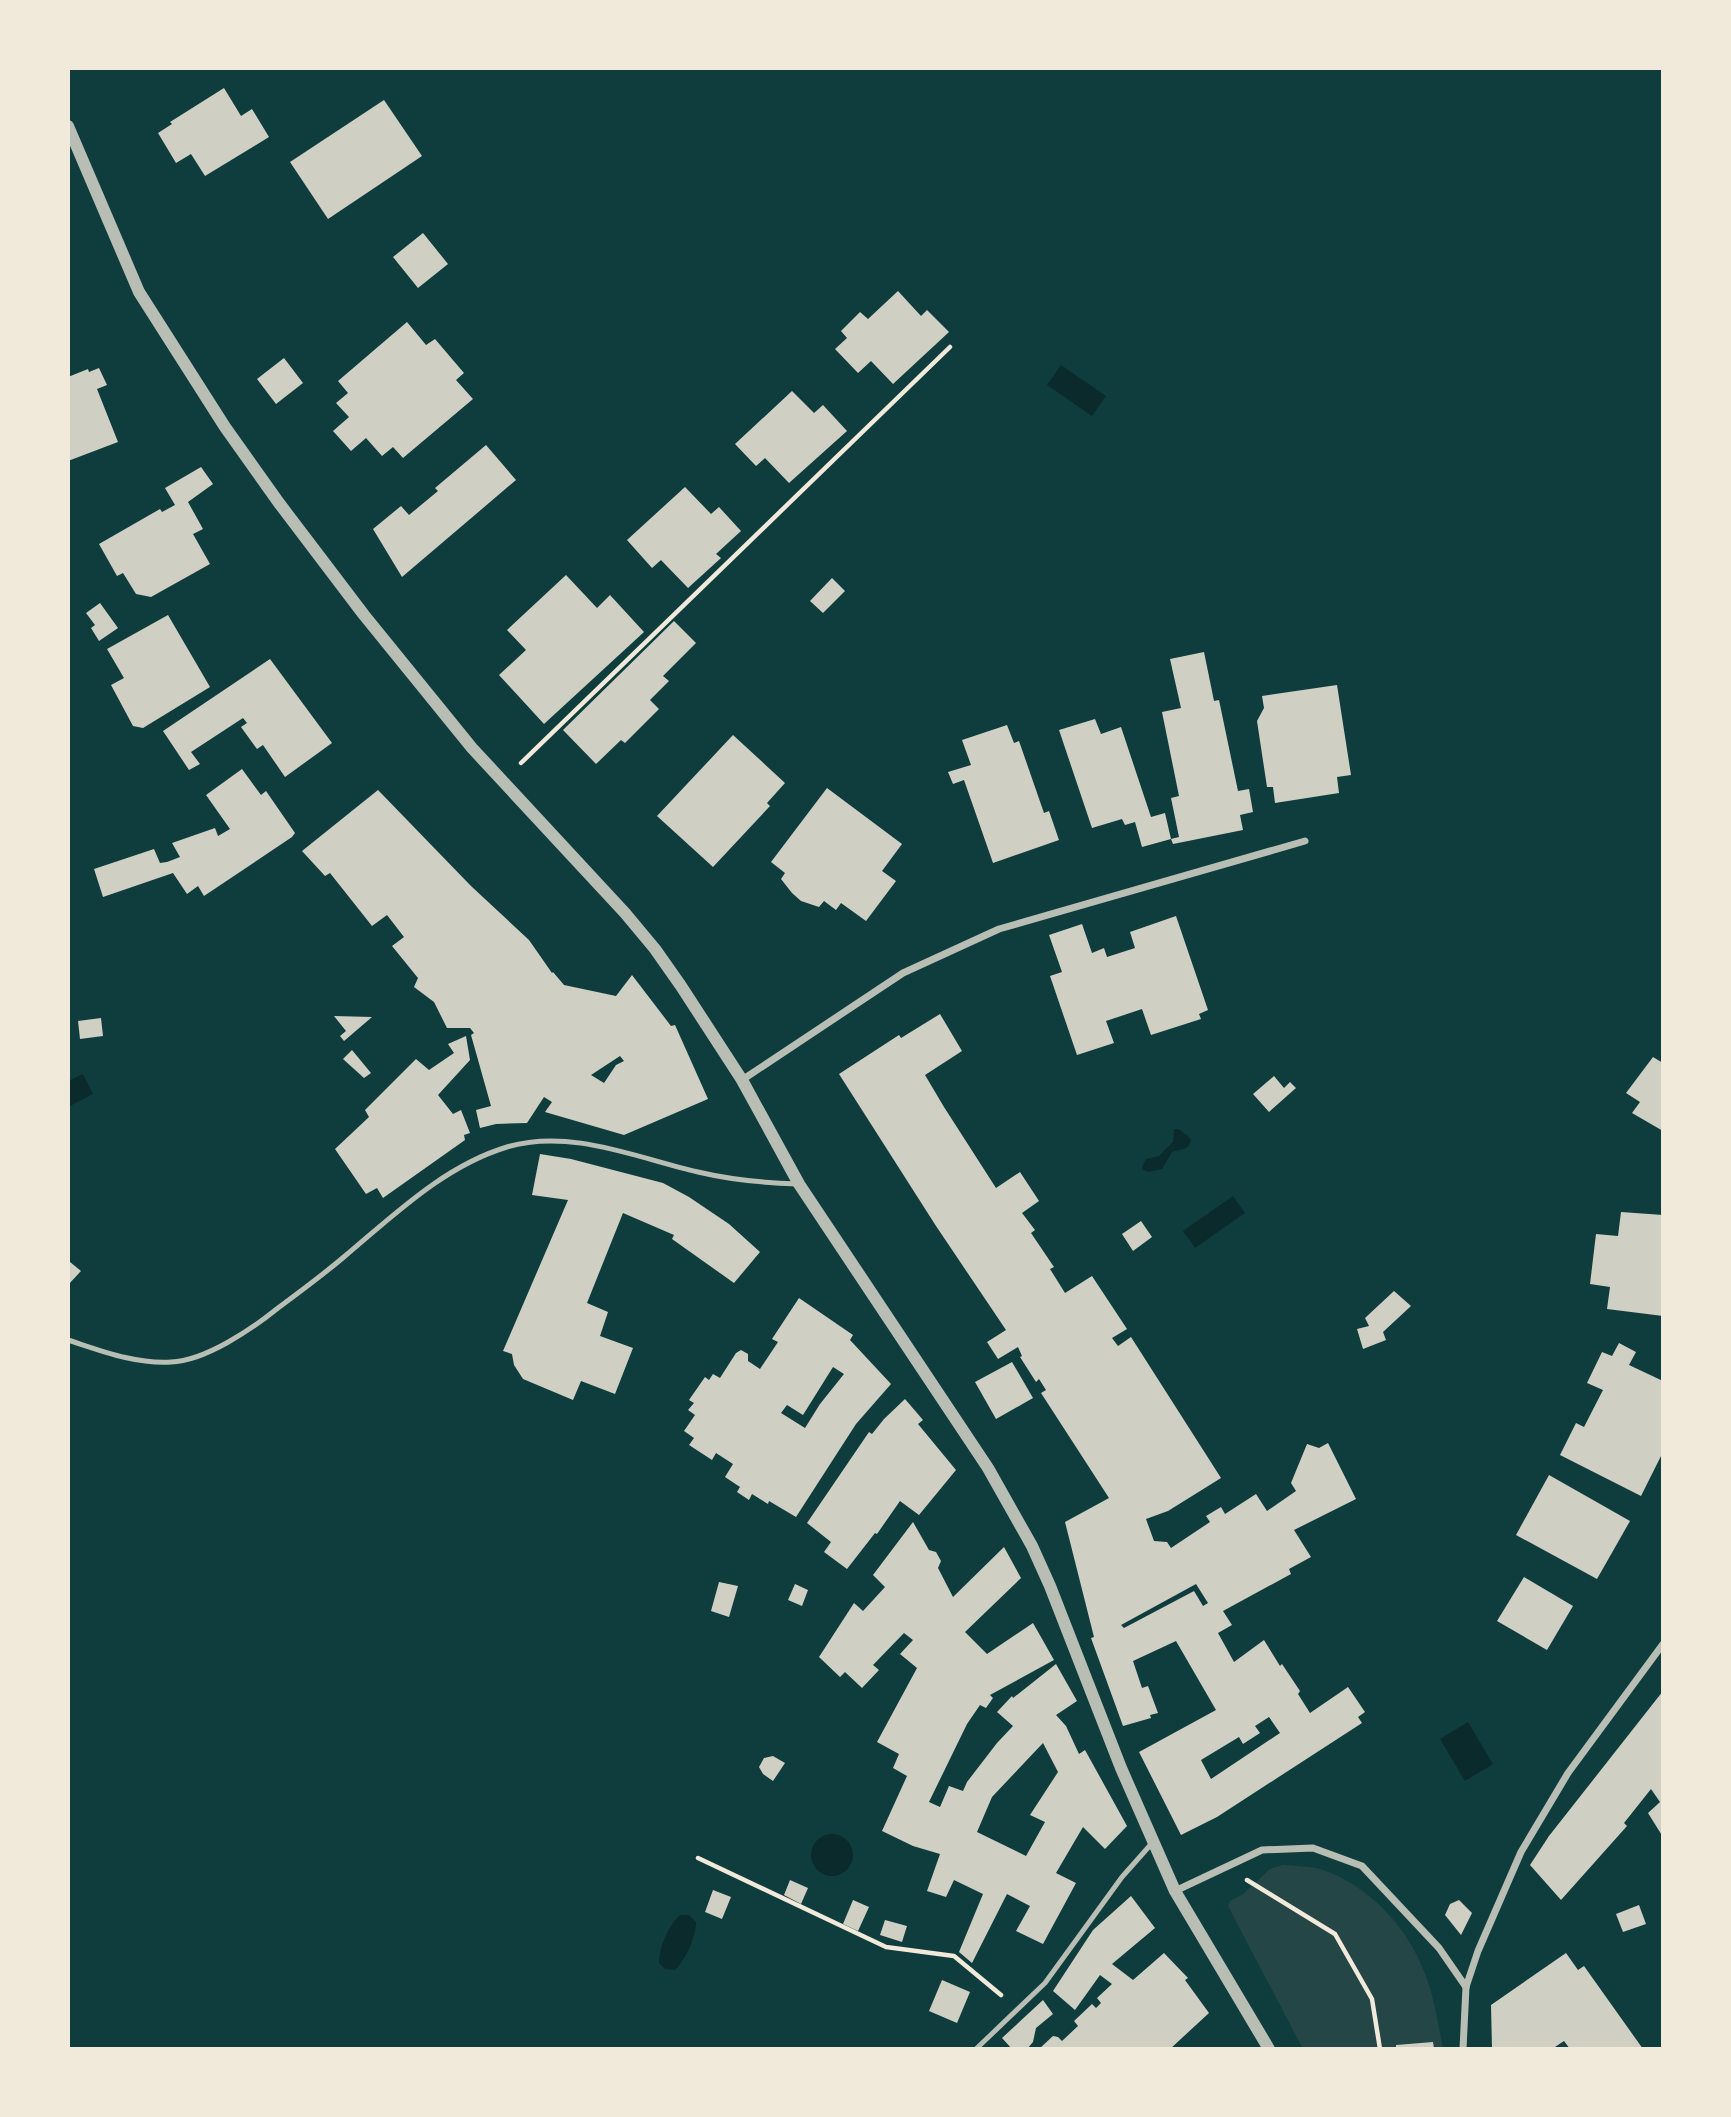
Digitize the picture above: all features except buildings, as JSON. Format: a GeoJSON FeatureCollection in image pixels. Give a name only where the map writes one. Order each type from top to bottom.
{"type":"FeatureCollection","features":[{"type":"Feature","properties":{"kind":"street"},"geometry":{"type":"LineString","coordinates":[[68,126],[139,292],[225,427],[364,615],[472,748],[655,949],[742,1080],[799,1184],[988,1468],[1032,1546],[1050,1586],[1121,1768],[1175,1891],[1269,2049]]}},
{"type":"Feature","properties":{"kind":"street"},"geometry":{"type":"LineString","coordinates":[[742,1080],[903,973],[999,929],[1305,841]]}},
{"type":"Feature","properties":{"kind":"street"},"geometry":{"type":"LineString","coordinates":[[1463,2049],[1466,1987],[1478,1951],[1521,1852],[1569,1773],[1663,1644]]}},
{"type":"Feature","properties":{"kind":"street"},"geometry":{"type":"LineString","coordinates":[[1175,1891],[1262,1850],[1313,1848],[1362,1866],[1439,1948],[1466,1987]]}},
{"type":"Feature","properties":{"kind":"lane"},"geometry":{"type":"LineString","coordinates":[[68,1340],[142,1362],[174,1363],[202,1354],[235,1339],[267,1317],[408,1203],[441,1180],[506,1147],[534,1141],[566,1141],[599,1147],[733,1180],[799,1184]]}},
{"type":"Feature","properties":{"kind":"lane"},"geometry":{"type":"LineString","coordinates":[[976,2049],[1045,1983],[1122,1877],[1154,1841]]}},
{"type":"Feature","properties":{"kind":"path"},"geometry":{"type":"LineString","coordinates":[[503,781],[950,347]]}},
{"type":"Feature","properties":{"kind":"path"},"geometry":{"type":"LineString","coordinates":[[698,1858],[886,1948],[954,1956],[1018,2008]]}},
{"type":"Feature","properties":{"kind":"path"},"geometry":{"type":"LineString","coordinates":[[1225,1867],[1335,1934],[1372,1999],[1380,2049]]}},
{"type":"Feature","properties":{"kind":"shaded area"},"geometry":{"type":"Polygon","coordinates":[[[1061,365],[1106,396],[1092,416],[1047,385],[1061,365]]]}},
{"type":"Feature","properties":{"kind":"shaded area"},"geometry":{"type":"Polygon","coordinates":[[[83,1074],[93,1094],[68,1107],[68,1081],[83,1074]]]}},
{"type":"Feature","properties":{"kind":"shaded area"},"geometry":{"type":"Polygon","coordinates":[[[1174,1129],[1187,1135],[1191,1140],[1188,1146],[1172,1152],[1162,1169],[1148,1172],[1143,1170],[1146,1159],[1159,1156],[1173,1142],[1174,1129]]]}},
{"type":"Feature","properties":{"kind":"shaded area"},"geometry":{"type":"Polygon","coordinates":[[[1233,1196],[1245,1213],[1195,1248],[1183,1231],[1233,1196]]]}},
{"type":"Feature","properties":{"kind":"shaded area"},"geometry":{"type":"Polygon","coordinates":[[[1468,1722],[1493,1764],[1465,1781],[1440,1739],[1468,1722]]]}},
{"type":"Feature","properties":{"kind":"shaded area"},"geometry":{"type":"Polygon","coordinates":[[[832,1834],[847,1840],[853,1855],[847,1870],[832,1876],[817,1870],[811,1855],[817,1840],[832,1834]]]}},
{"type":"Feature","properties":{"kind":"shaded area"},"geometry":{"type":"Polygon","coordinates":[[[1283,1865],[1320,1869],[1337,1876],[1369,1896],[1396,1922],[1424,1971],[1443,2049],[1303,2049],[1228,1906],[1230,1901],[1243,1894],[1270,1869],[1283,1865]]]}},
{"type":"Feature","properties":{"kind":"shaded area"},"geometry":{"type":"Polygon","coordinates":[[[680,1915],[689,1915],[696,1922],[694,1934],[690,1948],[675,1970],[665,1969],[659,1963],[662,1944],[680,1915]]]}}]}
